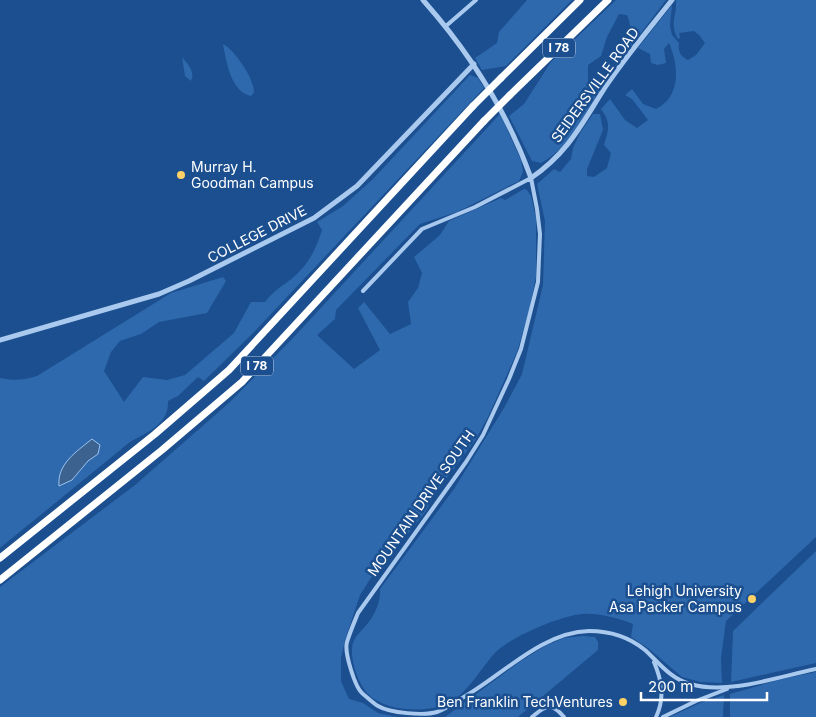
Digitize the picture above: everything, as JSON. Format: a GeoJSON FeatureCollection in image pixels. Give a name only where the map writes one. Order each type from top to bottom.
{"type":"FeatureCollection","features":[{"type":"Feature","properties":{"kind":"highway","name":"I 78"},"geometry":{"type":"LineString","coordinates":[[0,558],[154,434],[229,370],[473,106],[580,0]]}},
{"type":"Feature","properties":{"kind":"highway","name":"I 78"},"geometry":{"type":"LineString","coordinates":[[0,580],[162,450],[242,382],[484,121],[608,0]]}},
{"type":"Feature","properties":{"kind":"street","name":"MOUNTAIN DRIVE SOUTH"},"geometry":{"type":"LineString","coordinates":[[423,0],[446,26],[474,64],[492,92],[510,126],[531,178],[537,209],[540,234],[538,282],[521,349],[497,407],[479,442],[449,487],[358,613],[346,644],[349,664],[360,692],[378,706],[401,713],[436,712],[483,685],[543,644],[577,633],[602,632],[622,636],[640,646],[667,671],[689,684],[709,688],[729,688],[816,669]]}},
{"type":"Feature","properties":{"kind":"street"},"geometry":{"type":"LineString","coordinates":[[446,26],[476,0]]}},
{"type":"Feature","properties":{"kind":"street","name":"SEIDERSVILLE ROAD"},"geometry":{"type":"LineString","coordinates":[[531,178],[571,141],[622,64],[672,0]]}},
{"type":"Feature","properties":{"kind":"street","name":"COLLEGE DRIVE"},"geometry":{"type":"LineString","coordinates":[[0,340],[159,294],[189,281],[314,218],[357,186],[474,64]]}},
{"type":"Feature","properties":{"kind":"street"},"geometry":{"type":"LineString","coordinates":[[363,291],[422,228],[475,207],[531,178]]}},
{"type":"Feature","properties":{"kind":"street","name":"MOUNTAIN DRIVE SOUTH"},"geometry":{"type":"LineString","coordinates":[[653,659],[662,681],[661,704],[656,717]]}},
{"type":"Feature","properties":{"kind":"street"},"geometry":{"type":"LineString","coordinates":[[663,717],[670,712],[729,688]]}},
{"type":"Feature","properties":{"kind":"street"},"geometry":{"type":"LineString","coordinates":[[661,704],[670,712]]}},
{"type":"Feature","properties":{"kind":"street"},"geometry":{"type":"LineString","coordinates":[[532,717],[548,707],[556,709],[564,717]]}},
{"type":"Feature","properties":{"kind":"shaded area"},"geometry":{"type":"Polygon","coordinates":[[[527,0],[572,0],[506,66],[482,70],[475,58],[497,43],[499,32],[527,0]]]}},
{"type":"Feature","properties":{"kind":"shaded area"},"geometry":{"type":"Polygon","coordinates":[[[616,0],[666,0],[625,54],[622,53],[630,26],[627,15],[619,14],[607,37],[601,56],[588,65],[588,82],[601,89],[568,140],[541,163],[532,161],[509,116],[524,104],[551,62],[616,0]]]}},
{"type":"Feature","properties":{"kind":"shaded area"},"geometry":{"type":"Polygon","coordinates":[[[676,0],[816,0],[816,537],[726,621],[721,658],[722,683],[701,682],[682,677],[648,648],[631,637],[633,624],[608,616],[582,614],[548,623],[500,648],[469,686],[450,702],[441,706],[419,709],[396,708],[385,705],[368,694],[362,685],[353,662],[353,643],[375,611],[380,598],[380,589],[454,489],[504,408],[522,374],[543,285],[545,221],[537,184],[554,169],[560,172],[571,159],[573,148],[580,133],[593,114],[600,114],[603,130],[587,169],[587,176],[594,177],[607,168],[611,153],[604,145],[608,122],[601,109],[610,99],[625,120],[637,128],[648,120],[632,99],[625,95],[632,89],[643,104],[656,109],[670,97],[674,89],[676,71],[669,43],[664,49],[666,63],[658,65],[651,63],[650,54],[638,48],[672,5],[670,26],[672,35],[679,43],[680,53],[688,60],[696,55],[705,43],[694,31],[679,33],[680,38],[678,39],[674,29],[676,0]]]}},
{"type":"Feature","properties":{"kind":"shaded area"},"geometry":{"type":"Polygon","coordinates":[[[223,44],[233,52],[248,73],[254,93],[251,96],[239,89],[234,82],[228,67],[223,44]]]}},
{"type":"Feature","properties":{"kind":"shaded area"},"geometry":{"type":"Polygon","coordinates":[[[182,57],[192,71],[191,81],[185,76],[182,57]]]}},
{"type":"Feature","properties":{"kind":"shaded area"},"geometry":{"type":"Polygon","coordinates":[[[470,75],[478,78],[484,88],[252,334],[204,381],[198,377],[178,396],[168,401],[165,416],[156,426],[130,442],[0,548],[0,378],[19,380],[37,376],[171,293],[223,277],[226,281],[207,313],[159,322],[141,334],[120,341],[111,352],[104,371],[124,402],[143,377],[167,380],[185,375],[234,333],[251,302],[265,302],[300,271],[316,247],[320,236],[322,230],[317,222],[343,206],[373,179],[470,75]],[[78,450],[61,470],[60,485],[72,480],[88,461],[98,454],[78,450]]]}},
{"type":"Feature","properties":{"kind":"shaded area"},"geometry":{"type":"Polygon","coordinates":[[[500,114],[521,160],[523,172],[519,181],[457,212],[420,224],[336,310],[335,319],[317,335],[354,369],[380,350],[358,308],[364,302],[390,334],[411,324],[408,302],[418,288],[422,273],[414,257],[440,235],[449,221],[501,198],[505,200],[524,189],[527,190],[531,196],[536,218],[536,277],[529,311],[517,352],[476,439],[434,495],[426,511],[374,573],[360,595],[345,640],[341,658],[341,681],[349,699],[363,703],[378,713],[397,717],[0,717],[0,587],[135,485],[230,402],[293,338],[500,114]]]}},
{"type":"Feature","properties":{"kind":"shaded area"},"geometry":{"type":"Polygon","coordinates":[[[92,439],[100,445],[98,454],[88,461],[72,480],[59,486],[59,478],[64,465],[92,439]]]}},
{"type":"Feature","properties":{"kind":"shaded area"},"geometry":{"type":"Polygon","coordinates":[[[816,551],[816,663],[731,682],[733,631],[816,551]]]}},
{"type":"Feature","properties":{"kind":"shaded area"},"geometry":{"type":"Polygon","coordinates":[[[595,637],[598,642],[598,650],[518,717],[445,717],[521,661],[545,646],[564,638],[595,637]]]}},
{"type":"Feature","properties":{"kind":"shaded area"},"geometry":{"type":"Polygon","coordinates":[[[816,672],[816,717],[730,717],[730,694],[782,679],[816,672]]]}},
{"type":"Feature","properties":{"kind":"shaded area"},"geometry":{"type":"Polygon","coordinates":[[[724,695],[723,717],[670,717],[700,703],[724,695]]]}},
{"type":"Feature","properties":{"kind":"place","name":"Murray H. Goodman Campus"},"geometry":{"type":"Point","coordinates":[181,175]}},
{"type":"Feature","properties":{"kind":"place","name":"Lehigh University Asa Packer Campus"},"geometry":{"type":"Point","coordinates":[752,599]}},
{"type":"Feature","properties":{"kind":"place","name":"Ben Franklin TechVentures"},"geometry":{"type":"Point","coordinates":[623,702]}}]}
